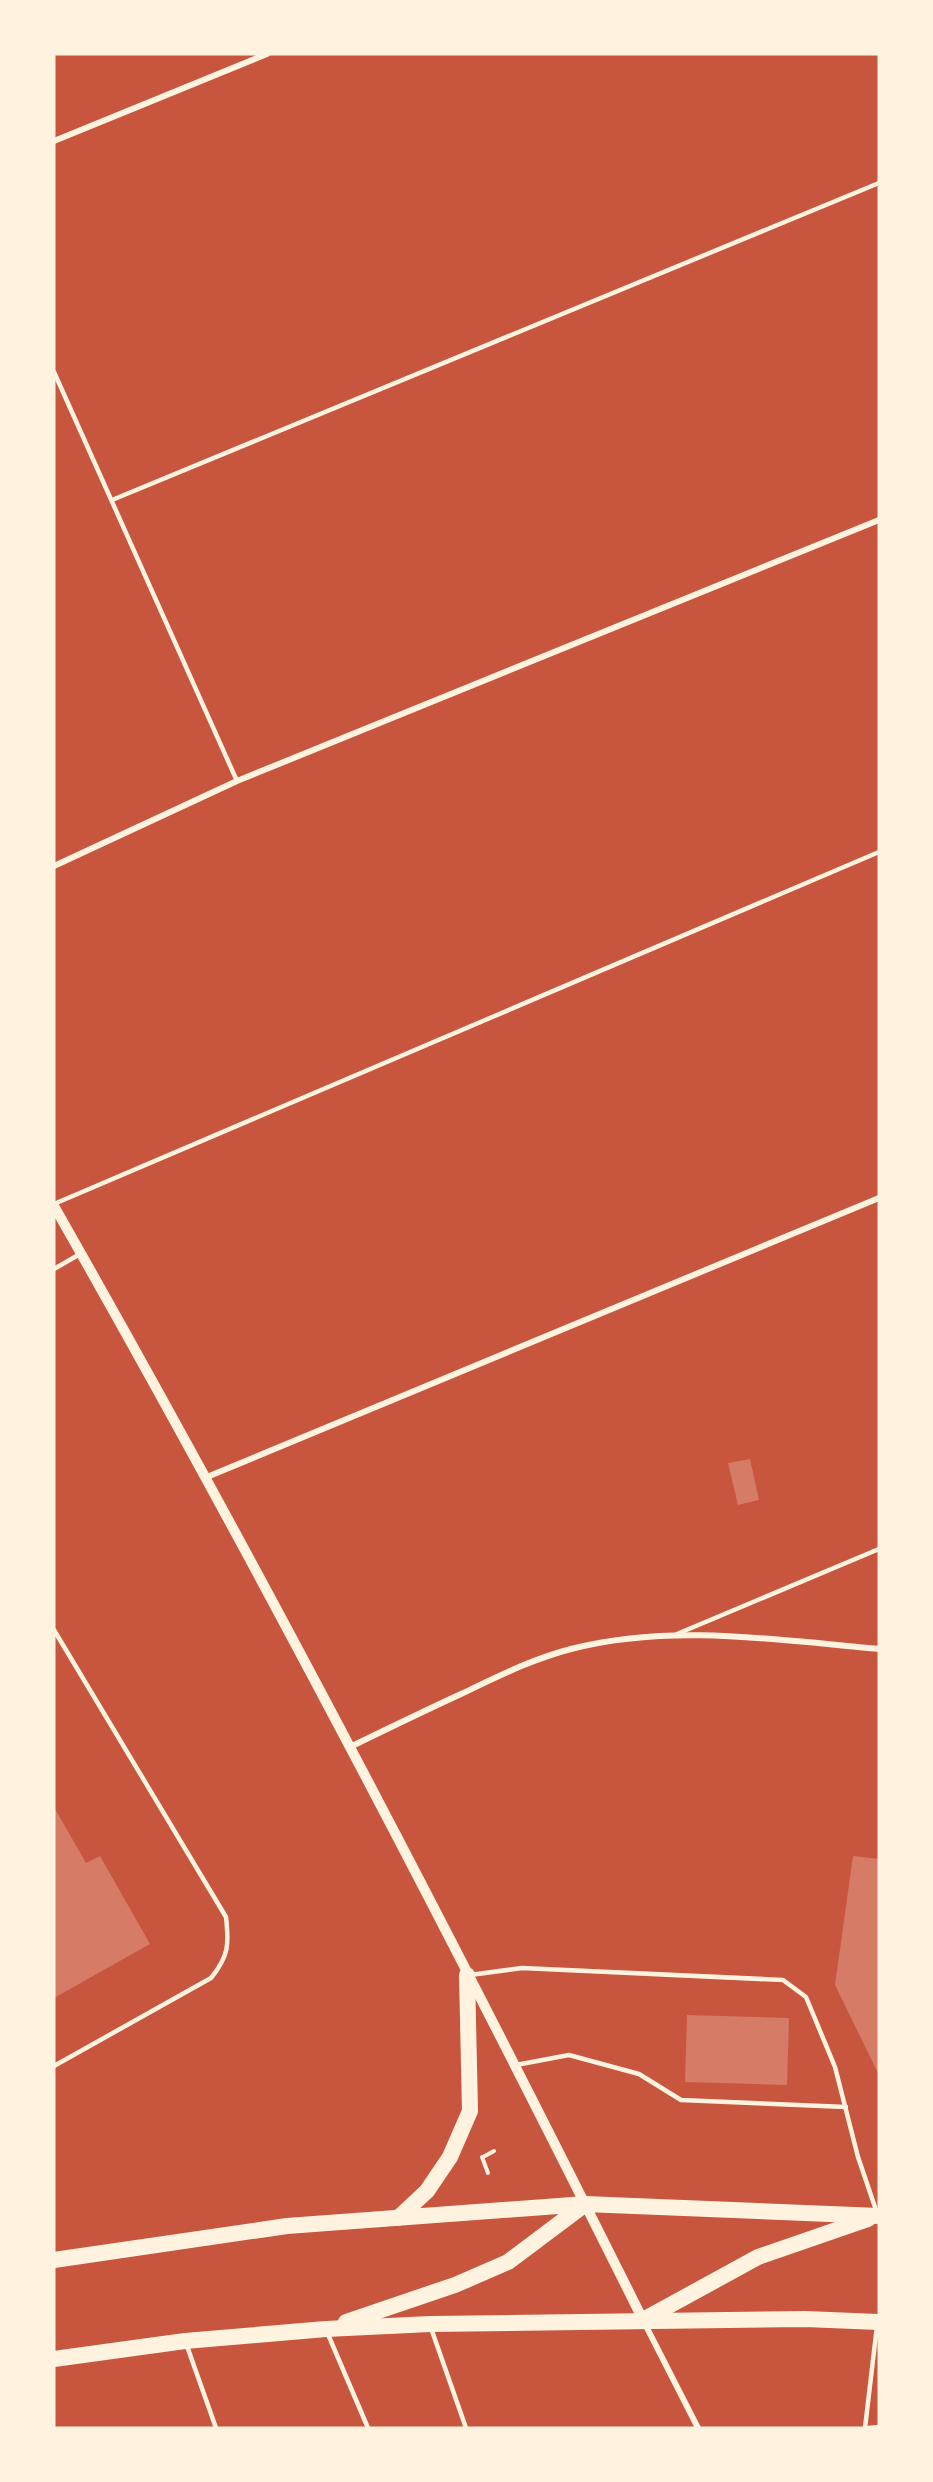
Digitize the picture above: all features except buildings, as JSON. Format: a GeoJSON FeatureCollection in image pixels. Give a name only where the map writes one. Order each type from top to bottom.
{"type":"FeatureCollection","features":[{"type":"Feature","properties":{"kind":"highway"},"geometry":{"type":"LineString","coordinates":[[398,2218],[427,2191],[450,2157],[470,2111],[467,1975]]}},
{"type":"Feature","properties":{"kind":"highway"},"geometry":{"type":"LineString","coordinates":[[326,2329],[455,2285],[508,2262],[585,2204]]}},
{"type":"Feature","properties":{"kind":"highway"},"geometry":{"type":"LineString","coordinates":[[54,2260],[287,2226],[585,2204],[879,2216]]}},
{"type":"Feature","properties":{"kind":"highway"},"geometry":{"type":"LineString","coordinates":[[643,2320],[758,2258],[879,2216]]}},
{"type":"Feature","properties":{"kind":"highway"},"geometry":{"type":"LineString","coordinates":[[54,2359],[185,2341],[326,2329],[430,2324],[805,2319],[878,2322]]}},
{"type":"Feature","properties":{"kind":"street"},"geometry":{"type":"LineString","coordinates":[[54,141],[267,54]]}},
{"type":"Feature","properties":{"kind":"street"},"geometry":{"type":"LineString","coordinates":[[54,866],[237,781],[879,519]]}},
{"type":"Feature","properties":{"kind":"street"},"geometry":{"type":"LineString","coordinates":[[207,1477],[879,1198]]}},
{"type":"Feature","properties":{"kind":"street"},"geometry":{"type":"LineString","coordinates":[[54,1205],[207,1477],[350,1747],[698,2428]]}},
{"type":"Feature","properties":{"kind":"street"},"geometry":{"type":"LineString","coordinates":[[350,1747],[524,1664],[571,1649],[625,1638],[677,1635],[879,1649]]}},
{"type":"Feature","properties":{"kind":"lane"},"geometry":{"type":"LineString","coordinates":[[112,500],[879,183]]}},
{"type":"Feature","properties":{"kind":"lane"},"geometry":{"type":"LineString","coordinates":[[54,372],[237,781]]}},
{"type":"Feature","properties":{"kind":"lane"},"geometry":{"type":"LineString","coordinates":[[54,1205],[879,852]]}},
{"type":"Feature","properties":{"kind":"lane"},"geometry":{"type":"LineString","coordinates":[[54,1269],[81,1253]]}},
{"type":"Feature","properties":{"kind":"lane"},"geometry":{"type":"LineString","coordinates":[[677,1635],[879,1549]]}},
{"type":"Feature","properties":{"kind":"lane"},"geometry":{"type":"LineString","coordinates":[[54,1630],[226,1917],[229,1942],[223,1964],[211,1978],[54,2066]]}},
{"type":"Feature","properties":{"kind":"lane"},"geometry":{"type":"LineString","coordinates":[[467,1975],[522,1968],[783,1980],[806,1997],[835,2067],[858,2157],[879,2216]]}},
{"type":"Feature","properties":{"kind":"lane"},"geometry":{"type":"LineString","coordinates":[[513,2065],[568,2055],[639,2074],[681,2100],[846,2107]]}},
{"type":"Feature","properties":{"kind":"lane"},"geometry":{"type":"LineString","coordinates":[[878,2322],[867,2428],[879,2427]]}},
{"type":"Feature","properties":{"kind":"lane"},"geometry":{"type":"LineString","coordinates":[[430,2324],[466,2428]]}},
{"type":"Feature","properties":{"kind":"lane"},"geometry":{"type":"LineString","coordinates":[[326,2329],[368,2428]]}},
{"type":"Feature","properties":{"kind":"lane"},"geometry":{"type":"LineString","coordinates":[[185,2341],[216,2428]]}},
{"type":"Feature","properties":{"kind":"path"},"geometry":{"type":"LineString","coordinates":[[483,2157],[494,2151]]}}]}
